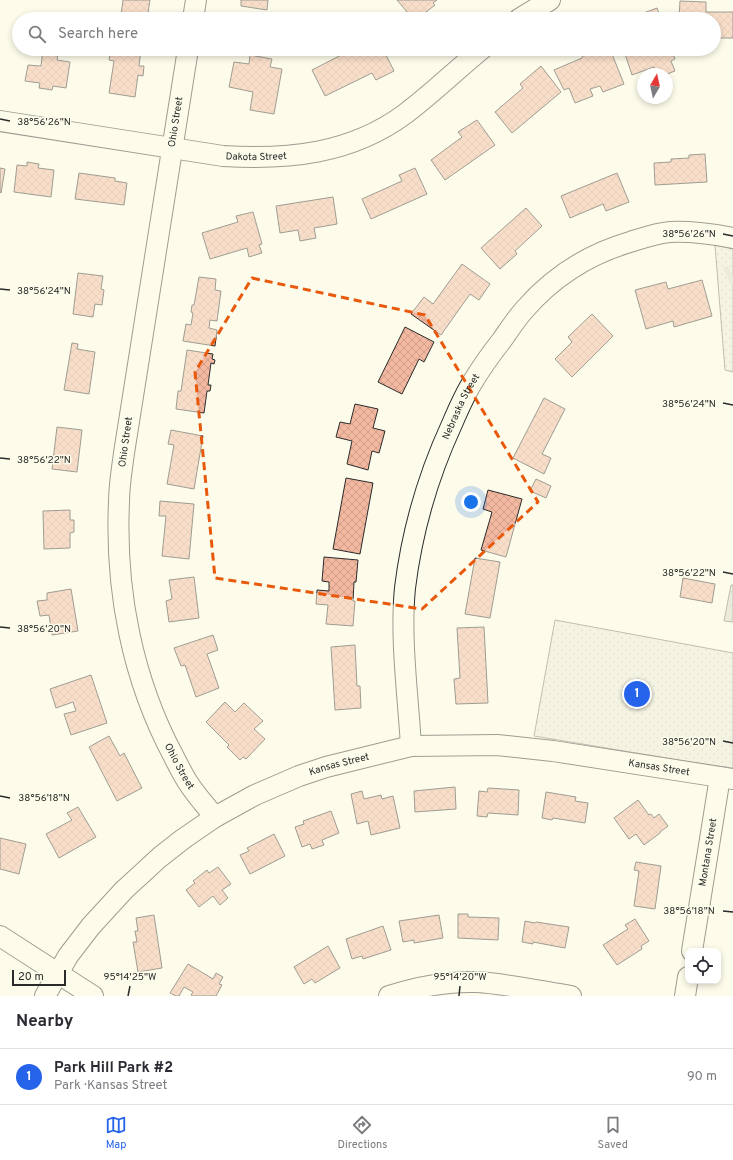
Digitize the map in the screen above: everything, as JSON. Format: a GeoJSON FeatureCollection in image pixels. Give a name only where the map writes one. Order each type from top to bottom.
{"type":"FeatureCollection","features":[{"type":"Feature","properties":{"kind":"street"},"geometry":{"type":"LineString","coordinates":[[194,12],[196,0]]}},
{"type":"Feature","properties":{"kind":"street"},"geometry":{"type":"LineString","coordinates":[[530,12],[550,0]]}},
{"type":"Feature","properties":{"kind":"street","name":"Ohio Street"},"geometry":{"type":"LineString","coordinates":[[187,56],[124,453],[119,500],[118,551],[124,608],[134,657],[146,697],[162,735],[187,781],[215,817]]}},
{"type":"Feature","properties":{"kind":"street","name":"Dakota Street"},"geometry":{"type":"LineString","coordinates":[[0,121],[223,156],[257,158],[294,156],[338,147],[356,141],[378,130],[404,114],[435,90],[474,56]]}},
{"type":"Feature","properties":{"kind":"street","name":"Nebraska Street"},"geometry":{"type":"LineString","coordinates":[[410,746],[404,632],[405,590],[412,544],[423,498],[438,453],[471,384],[525,309],[549,285],[586,260],[620,244],[669,232],[706,233],[733,238]]}},
{"type":"Feature","properties":{"kind":"street","name":"Kansas Street"},"geometry":{"type":"LineString","coordinates":[[45,996],[68,956],[91,926],[124,890],[166,853],[215,817],[255,795],[299,776],[326,767],[410,746],[497,746],[525,748],[726,778]]}},
{"type":"Feature","properties":{"kind":"street","name":"Montana Street"},"geometry":{"type":"LineString","coordinates":[[693,948],[726,778]]}},
{"type":"Feature","properties":{"kind":"street"},"geometry":{"type":"LineString","coordinates":[[0,936],[93,996]]}},
{"type":"Feature","properties":{"kind":"street"},"geometry":{"type":"LineString","coordinates":[[389,996],[412,989],[450,983],[475,982],[571,996]]}},
{"type":"Feature","properties":{"kind":"street"},"geometry":{"type":"LineString","coordinates":[[685,996],[687,984]]}},
{"type":"Feature","properties":{"kind":"highlighted area"},"geometry":{"type":"Polygon","coordinates":[[[252,278],[425,315],[538,502],[422,609],[215,578],[195,372],[252,278]]]}},
{"type":"Feature","properties":{"kind":"shaded area"},"geometry":{"type":"Polygon","coordinates":[[[715,245],[733,249],[733,372],[725,370],[715,245]]]}},
{"type":"Feature","properties":{"kind":"shaded area"},"geometry":{"type":"Polygon","coordinates":[[[555,620],[733,653],[733,769],[534,736],[555,620]]]}},
{"type":"Feature","properties":{"kind":"water"},"geometry":{"type":"Polygon","coordinates":[[[731,585],[733,585],[733,622],[724,621],[731,585]]]}},
{"type":"Feature","properties":{"kind":"building"},"geometry":{"type":"Polygon","coordinates":[[[123,0],[150,0],[148,12],[121,12],[123,0]]]}},
{"type":"Feature","properties":{"kind":"building"},"geometry":{"type":"Polygon","coordinates":[[[241,0],[268,0],[267,10],[241,6],[241,0]]]}},
{"type":"Feature","properties":{"kind":"building"},"geometry":{"type":"Polygon","coordinates":[[[397,0],[437,0],[433,3],[435,5],[426,12],[407,12],[397,0]]]}},
{"type":"Feature","properties":{"kind":"building"},"geometry":{"type":"Polygon","coordinates":[[[680,1],[706,2],[706,12],[679,12],[680,1]]]}},
{"type":"Feature","properties":{"kind":"building"},"geometry":{"type":"Polygon","coordinates":[[[657,8],[658,12],[646,12],[657,8]]]}},
{"type":"Feature","properties":{"kind":"building"},"geometry":{"type":"Polygon","coordinates":[[[721,12],[733,12],[733,38],[721,38],[721,12]]]}},
{"type":"Feature","properties":{"kind":"building"},"geometry":{"type":"Polygon","coordinates":[[[42,56],[58,56],[57,60],[70,62],[66,88],[53,86],[52,90],[39,88],[40,83],[25,81],[28,65],[41,66],[42,56]]]}},
{"type":"Feature","properties":{"kind":"building"},"geometry":{"type":"Polygon","coordinates":[[[110,56],[140,56],[139,66],[144,66],[143,76],[138,75],[135,97],[109,93],[114,61],[109,60],[110,56]]]}},
{"type":"Feature","properties":{"kind":"building"},"geometry":{"type":"Polygon","coordinates":[[[250,56],[256,56],[272,59],[270,67],[282,69],[274,114],[250,110],[253,92],[229,87],[234,62],[249,64],[250,56]]]}},
{"type":"Feature","properties":{"kind":"building"},"geometry":{"type":"Polygon","coordinates":[[[339,56],[386,56],[394,71],[376,80],[372,73],[325,96],[312,70],[339,56]]]}},
{"type":"Feature","properties":{"kind":"building"},"geometry":{"type":"Polygon","coordinates":[[[583,56],[613,56],[624,84],[603,92],[600,86],[590,89],[593,96],[575,103],[569,88],[564,90],[554,70],[582,58],[583,56]]]}},
{"type":"Feature","properties":{"kind":"building"},"geometry":{"type":"Polygon","coordinates":[[[626,56],[674,56],[675,59],[671,61],[675,71],[673,72],[673,68],[654,67],[637,68],[637,73],[632,75],[626,56]]]}},
{"type":"Feature","properties":{"kind":"building"},"geometry":{"type":"Polygon","coordinates":[[[541,66],[561,92],[512,133],[495,112],[523,88],[520,84],[541,66]]]}},
{"type":"Feature","properties":{"kind":"building"},"geometry":{"type":"Polygon","coordinates":[[[477,120],[495,145],[445,180],[431,160],[462,137],[458,132],[477,120]]]}},
{"type":"Feature","properties":{"kind":"building"},"geometry":{"type":"Polygon","coordinates":[[[705,154],[707,182],[655,185],[654,163],[671,162],[671,159],[689,158],[689,155],[705,154]]]}},
{"type":"Feature","properties":{"kind":"building"},"geometry":{"type":"Polygon","coordinates":[[[27,162],[39,164],[38,168],[54,170],[51,197],[14,192],[17,165],[27,166],[27,162]]]}},
{"type":"Feature","properties":{"kind":"building"},"geometry":{"type":"Polygon","coordinates":[[[0,168],[5,169],[1,193],[0,192],[0,168]]]}},
{"type":"Feature","properties":{"kind":"building"},"geometry":{"type":"Polygon","coordinates":[[[415,168],[427,194],[371,219],[362,199],[402,181],[399,175],[415,168]]]}},
{"type":"Feature","properties":{"kind":"building"},"geometry":{"type":"Polygon","coordinates":[[[79,173],[115,178],[115,181],[127,183],[124,205],[75,199],[79,173]]]}},
{"type":"Feature","properties":{"kind":"building"},"geometry":{"type":"Polygon","coordinates":[[[617,173],[629,202],[606,211],[603,204],[570,218],[561,196],[617,173]]]}},
{"type":"Feature","properties":{"kind":"building"},"geometry":{"type":"Polygon","coordinates":[[[333,197],[337,224],[314,228],[316,238],[300,241],[298,230],[280,233],[276,206],[333,197]]]}},
{"type":"Feature","properties":{"kind":"building"},"geometry":{"type":"Polygon","coordinates":[[[526,208],[542,226],[515,251],[517,254],[500,269],[481,248],[526,208]]]}},
{"type":"Feature","properties":{"kind":"building"},"geometry":{"type":"Polygon","coordinates":[[[253,212],[262,244],[259,245],[262,253],[249,257],[247,248],[210,259],[202,233],[238,222],[236,216],[253,212]]]}},
{"type":"Feature","properties":{"kind":"building"},"geometry":{"type":"Polygon","coordinates":[[[462,264],[490,284],[479,300],[470,294],[441,335],[411,314],[424,297],[433,304],[462,264]]]}},
{"type":"Feature","properties":{"kind":"building"},"geometry":{"type":"Polygon","coordinates":[[[78,273],[103,276],[101,289],[104,290],[102,305],[95,304],[93,317],[73,314],[78,273]]]}},
{"type":"Feature","properties":{"kind":"building"},"geometry":{"type":"Polygon","coordinates":[[[199,277],[216,279],[215,290],[221,291],[217,321],[210,320],[209,328],[217,330],[215,346],[183,341],[186,324],[191,325],[193,313],[191,312],[192,305],[194,305],[199,277]]]}},
{"type":"Feature","properties":{"kind":"building"},"geometry":{"type":"Polygon","coordinates":[[[702,280],[712,316],[674,327],[673,321],[646,329],[635,290],[666,282],[668,289],[702,280]]]}},
{"type":"Feature","properties":{"kind":"building"},"geometry":{"type":"Polygon","coordinates":[[[592,314],[613,336],[572,377],[555,359],[572,342],[568,337],[592,314]]]}},
{"type":"Feature","properties":{"kind":"building"},"geometry":{"type":"Polygon","coordinates":[[[405,327],[434,342],[424,362],[419,359],[402,394],[378,382],[405,327]]]}},
{"type":"Feature","properties":{"kind":"building"},"geometry":{"type":"Polygon","coordinates":[[[72,343],[78,344],[77,349],[95,352],[89,394],[64,390],[72,343]]]}},
{"type":"Feature","properties":{"kind":"building"},"geometry":{"type":"Polygon","coordinates":[[[187,350],[213,354],[212,359],[215,360],[214,364],[211,363],[208,385],[211,385],[210,391],[207,391],[204,413],[176,409],[178,391],[181,391],[187,350]]]}},
{"type":"Feature","properties":{"kind":"building"},"geometry":{"type":"Polygon","coordinates":[[[544,398],[565,409],[542,454],[551,458],[544,474],[513,458],[544,398]]]}},
{"type":"Feature","properties":{"kind":"building"},"geometry":{"type":"Polygon","coordinates":[[[355,404],[378,409],[373,428],[385,431],[379,453],[372,451],[368,470],[347,464],[352,441],[336,437],[340,422],[350,424],[355,404]]]}},
{"type":"Feature","properties":{"kind":"building"},"geometry":{"type":"Polygon","coordinates":[[[57,427],[82,430],[77,472],[52,469],[57,427]]]}},
{"type":"Feature","properties":{"kind":"building"},"geometry":{"type":"Polygon","coordinates":[[[171,430],[203,436],[194,489],[167,484],[174,445],[168,444],[171,430]]]}},
{"type":"Feature","properties":{"kind":"building"},"geometry":{"type":"Polygon","coordinates":[[[346,478],[373,483],[360,554],[333,549],[346,478]]]}},
{"type":"Feature","properties":{"kind":"building"},"geometry":{"type":"Polygon","coordinates":[[[536,479],[551,486],[546,498],[530,491],[536,479]]]}},
{"type":"Feature","properties":{"kind":"building"},"geometry":{"type":"Polygon","coordinates":[[[488,490],[522,499],[506,557],[481,550],[492,512],[483,509],[488,490]]]}},
{"type":"Feature","properties":{"kind":"building"},"geometry":{"type":"Polygon","coordinates":[[[160,501],[194,504],[189,559],[162,556],[166,516],[159,516],[160,501]]]}},
{"type":"Feature","properties":{"kind":"building"},"geometry":{"type":"Polygon","coordinates":[[[70,510],[70,520],[74,520],[74,532],[70,533],[70,548],[44,549],[43,511],[70,510]]]}},
{"type":"Feature","properties":{"kind":"building"},"geometry":{"type":"Polygon","coordinates":[[[324,557],[358,560],[356,582],[354,582],[353,601],[355,601],[353,626],[326,624],[328,605],[316,604],[317,590],[329,591],[329,582],[322,581],[324,557]]]}},
{"type":"Feature","properties":{"kind":"building"},"geometry":{"type":"Polygon","coordinates":[[[475,558],[500,562],[490,618],[465,614],[475,558]]]}},
{"type":"Feature","properties":{"kind":"building"},"geometry":{"type":"Polygon","coordinates":[[[194,577],[199,618],[169,622],[166,601],[172,599],[169,580],[194,577]]]}},
{"type":"Feature","properties":{"kind":"building"},"geometry":{"type":"Polygon","coordinates":[[[683,578],[715,584],[712,603],[680,597],[683,578]]]}},
{"type":"Feature","properties":{"kind":"building"},"geometry":{"type":"Polygon","coordinates":[[[71,589],[78,631],[52,635],[49,615],[40,616],[37,601],[47,600],[47,593],[71,589]]]}},
{"type":"Feature","properties":{"kind":"building"},"geometry":{"type":"Polygon","coordinates":[[[484,627],[488,703],[456,704],[454,679],[460,678],[457,628],[484,627]]]}},
{"type":"Feature","properties":{"kind":"building"},"geometry":{"type":"Polygon","coordinates":[[[213,635],[218,650],[207,654],[219,688],[196,697],[185,665],[181,666],[174,648],[213,635]]]}},
{"type":"Feature","properties":{"kind":"building"},"geometry":{"type":"Polygon","coordinates":[[[355,645],[357,686],[360,686],[361,708],[335,710],[331,647],[355,645]]]}},
{"type":"Feature","properties":{"kind":"building"},"geometry":{"type":"Polygon","coordinates":[[[91,675],[107,723],[71,735],[64,714],[76,711],[73,702],[56,708],[50,689],[91,675]]]}},
{"type":"Feature","properties":{"kind":"building"},"geometry":{"type":"Polygon","coordinates":[[[225,702],[235,712],[244,703],[263,721],[254,729],[265,739],[246,759],[243,757],[240,760],[227,747],[229,745],[206,722],[225,702]]]}},
{"type":"Feature","properties":{"kind":"building"},"geometry":{"type":"Polygon","coordinates":[[[109,736],[120,756],[124,753],[142,788],[117,801],[89,747],[109,736]]]}},
{"type":"Feature","properties":{"kind":"building"},"geometry":{"type":"Polygon","coordinates":[[[455,787],[456,809],[415,812],[414,791],[455,787]]]}},
{"type":"Feature","properties":{"kind":"building"},"geometry":{"type":"Polygon","coordinates":[[[488,788],[519,790],[518,815],[488,813],[487,817],[477,816],[479,791],[487,792],[488,788]]]}},
{"type":"Feature","properties":{"kind":"building"},"geometry":{"type":"Polygon","coordinates":[[[362,791],[364,799],[381,795],[382,799],[393,796],[400,828],[371,835],[368,821],[357,824],[351,794],[362,791]]]}},
{"type":"Feature","properties":{"kind":"building"},"geometry":{"type":"Polygon","coordinates":[[[546,792],[576,797],[575,801],[588,803],[585,823],[553,818],[552,820],[542,818],[546,792]]]}},
{"type":"Feature","properties":{"kind":"building"},"geometry":{"type":"Polygon","coordinates":[[[638,800],[649,815],[651,814],[654,818],[659,814],[668,826],[644,845],[636,834],[629,839],[614,818],[638,800]]]}},
{"type":"Feature","properties":{"kind":"building"},"geometry":{"type":"Polygon","coordinates":[[[78,807],[96,837],[59,858],[46,834],[72,820],[67,813],[78,807]]]}},
{"type":"Feature","properties":{"kind":"building"},"geometry":{"type":"Polygon","coordinates":[[[331,811],[339,833],[322,840],[324,845],[312,849],[310,844],[302,847],[295,827],[304,824],[303,821],[331,811]]]}},
{"type":"Feature","properties":{"kind":"building"},"geometry":{"type":"Polygon","coordinates":[[[274,834],[285,856],[250,874],[240,855],[249,851],[247,848],[274,834]]]}},
{"type":"Feature","properties":{"kind":"building"},"geometry":{"type":"Polygon","coordinates":[[[0,838],[26,844],[19,874],[0,869],[0,838]]]}},
{"type":"Feature","properties":{"kind":"building"},"geometry":{"type":"Polygon","coordinates":[[[636,862],[661,866],[655,909],[634,906],[639,871],[634,870],[636,862]]]}},
{"type":"Feature","properties":{"kind":"building"},"geometry":{"type":"Polygon","coordinates":[[[218,867],[231,884],[222,890],[228,898],[220,905],[213,896],[199,907],[186,890],[195,883],[193,881],[207,870],[209,873],[218,867]]]}},
{"type":"Feature","properties":{"kind":"building"},"geometry":{"type":"Polygon","coordinates":[[[458,914],[468,914],[468,917],[499,918],[498,940],[458,938],[458,914]]]}},
{"type":"Feature","properties":{"kind":"building"},"geometry":{"type":"Polygon","coordinates":[[[154,915],[162,968],[138,972],[133,942],[137,942],[135,931],[138,931],[136,918],[154,915]]]}},
{"type":"Feature","properties":{"kind":"building"},"geometry":{"type":"Polygon","coordinates":[[[439,915],[443,938],[414,943],[414,940],[403,942],[399,921],[439,915]]]}},
{"type":"Feature","properties":{"kind":"building"},"geometry":{"type":"Polygon","coordinates":[[[635,919],[649,941],[641,946],[642,949],[617,965],[603,945],[628,929],[625,925],[635,919]]]}},
{"type":"Feature","properties":{"kind":"building"},"geometry":{"type":"Polygon","coordinates":[[[525,921],[569,927],[565,948],[533,942],[533,944],[522,942],[525,921]]]}},
{"type":"Feature","properties":{"kind":"building"},"geometry":{"type":"Polygon","coordinates":[[[383,926],[391,950],[363,959],[362,956],[352,959],[346,939],[383,926]]]}},
{"type":"Feature","properties":{"kind":"building"},"geometry":{"type":"Polygon","coordinates":[[[328,946],[340,968],[315,983],[312,979],[304,984],[294,967],[328,946]]]}},
{"type":"Feature","properties":{"kind":"building"},"geometry":{"type":"Polygon","coordinates":[[[188,964],[213,979],[216,973],[223,977],[219,984],[222,985],[216,996],[193,996],[191,995],[193,992],[184,987],[179,996],[170,993],[188,964]]]}},
{"type":"Feature","properties":{"kind":"waterway"},"geometry":{"type":"LineString","coordinates":[[726,269],[733,281]]}},
{"type":"Feature","properties":{"kind":"place","name":"Park Hill Park #2"},"geometry":{"type":"Point","coordinates":[637,694]}}]}
